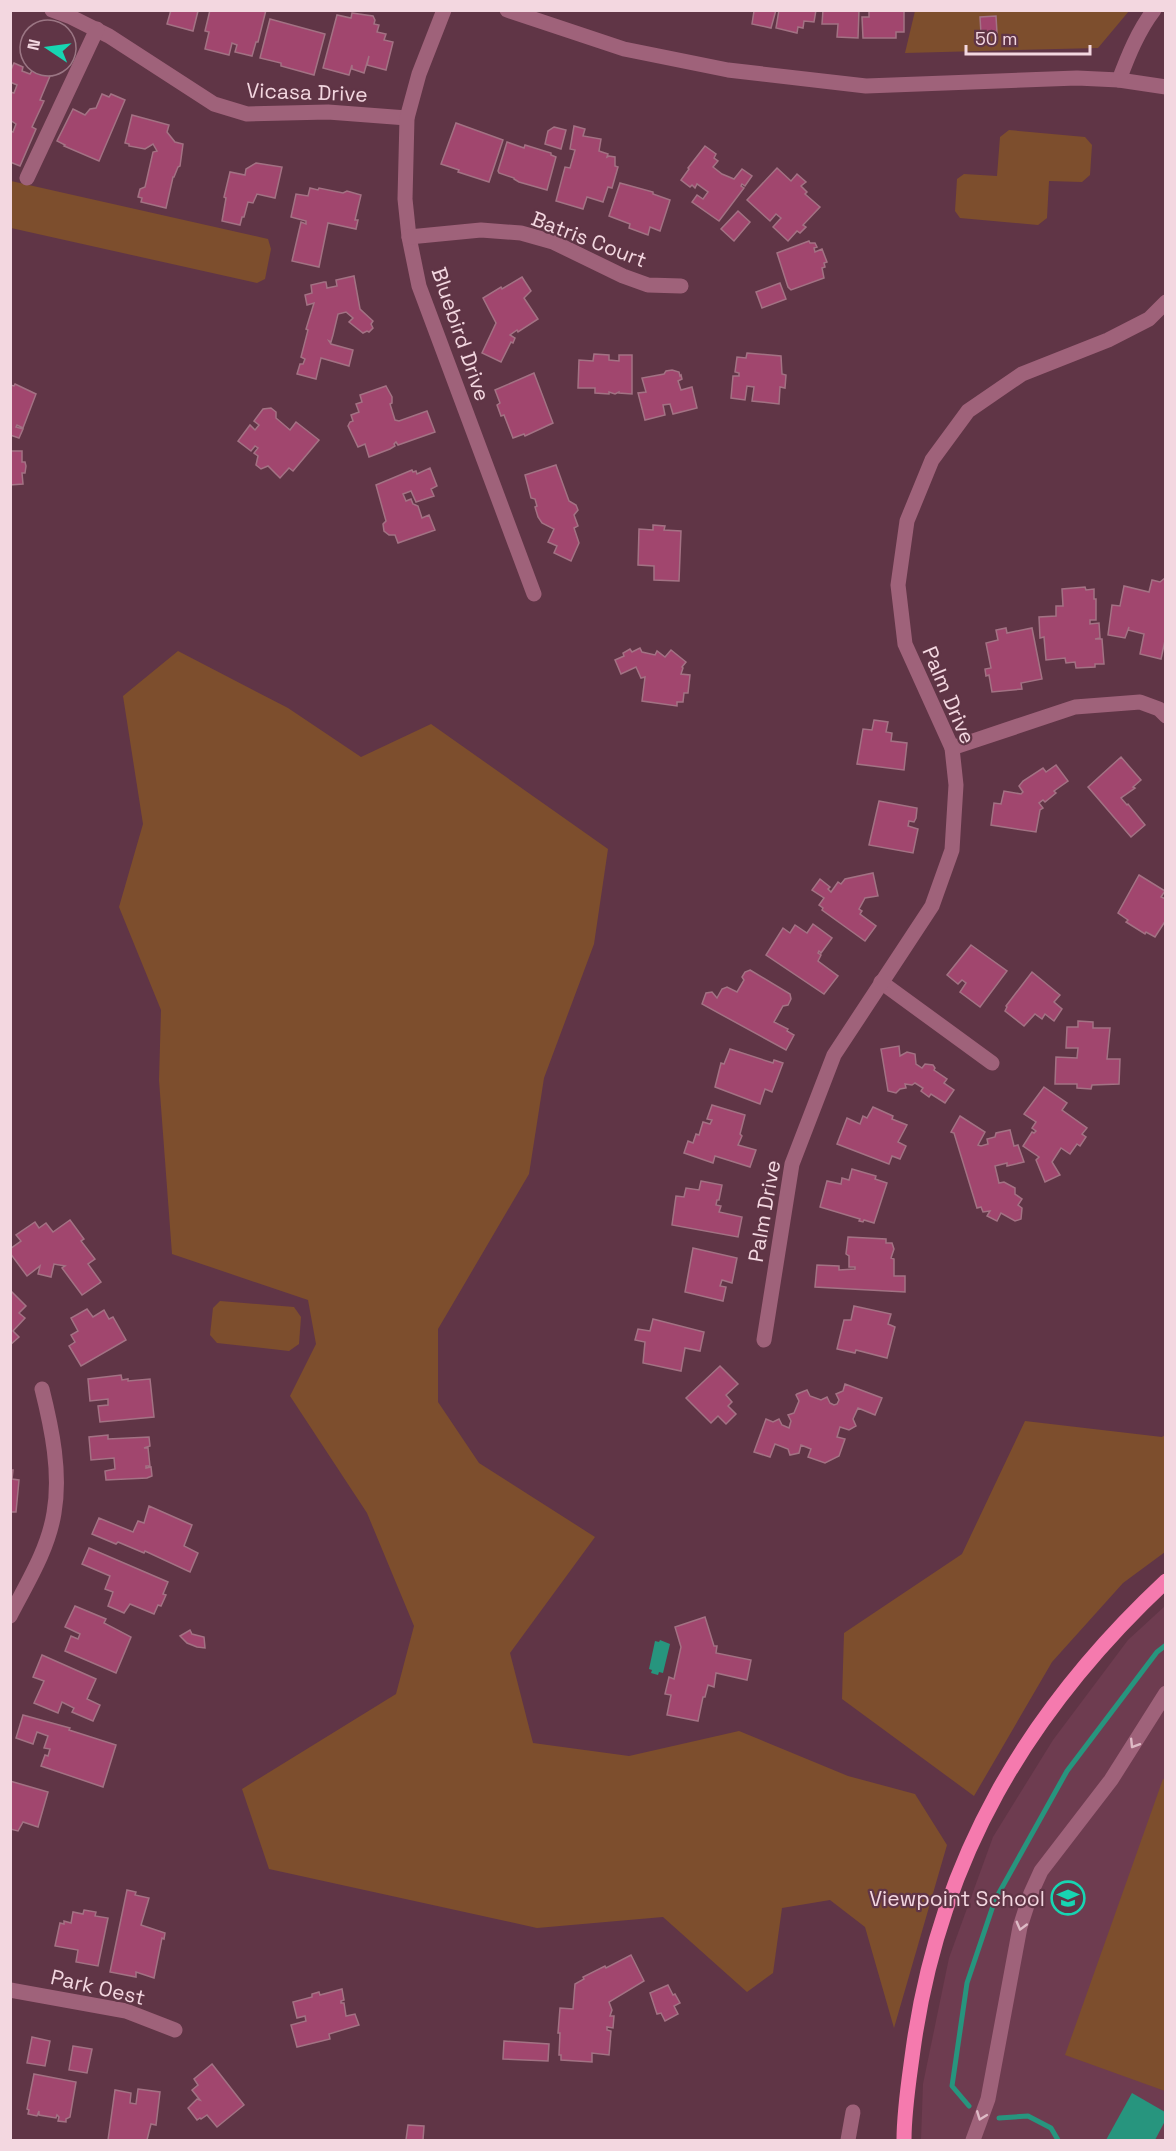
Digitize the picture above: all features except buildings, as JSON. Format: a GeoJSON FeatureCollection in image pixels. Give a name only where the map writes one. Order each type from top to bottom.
{"type":"FeatureCollection","features":[{"type":"Feature","properties":{"kind":"main road"},"geometry":{"type":"LineString","coordinates":[[904,2140],[916,2025],[929,1966],[946,1908],[972,1843],[996,1792],[1062,1692],[1097,1650],[1166,1581]]}},
{"type":"Feature","properties":{"kind":"street","name":"Vicasa Drive"},"geometry":{"type":"LineString","coordinates":[[52,10],[97,29],[214,104],[247,114],[328,112],[407,118]]}},
{"type":"Feature","properties":{"kind":"street","name":"Bluebird Drive"},"geometry":{"type":"LineString","coordinates":[[444,10],[418,74],[407,118],[405,199],[409,237],[419,286],[534,594]]}},
{"type":"Feature","properties":{"kind":"street"},"geometry":{"type":"LineString","coordinates":[[507,10],[624,49],[728,70],[866,86],[1077,78],[1119,80],[1166,87]]}},
{"type":"Feature","properties":{"kind":"street"},"geometry":{"type":"LineString","coordinates":[[1119,80],[1130,50],[1154,10]]}},
{"type":"Feature","properties":{"kind":"street"},"geometry":{"type":"LineString","coordinates":[[27,178],[97,29]]}},
{"type":"Feature","properties":{"kind":"street","name":"Batris Court"},"geometry":{"type":"LineString","coordinates":[[409,237],[481,230],[521,233],[553,242],[623,276],[648,285],[681,286]]}},
{"type":"Feature","properties":{"kind":"street","name":"Palm Drive"},"geometry":{"type":"LineString","coordinates":[[764,1340],[792,1164],[834,1055],[932,906],[952,850],[956,785],[952,748],[905,644],[898,585],[907,521],[932,460],[968,411],[1022,374],[1108,340],[1149,319],[1166,302]]}},
{"type":"Feature","properties":{"kind":"street"},"geometry":{"type":"LineString","coordinates":[[952,748],[1075,707],[1140,702],[1159,709],[1166,716]]}},
{"type":"Feature","properties":{"kind":"street"},"geometry":{"type":"LineString","coordinates":[[881,982],[992,1063]]}},
{"type":"Feature","properties":{"kind":"street"},"geometry":{"type":"LineString","coordinates":[[10,1616],[42,1552],[54,1514],[57,1474],[42,1389]]}},
{"type":"Feature","properties":{"kind":"street"},"geometry":{"type":"LineString","coordinates":[[973,2140],[988,2099],[1020,1927],[1031,1893],[1041,1871],[1111,1780],[1165,1694]]}},
{"type":"Feature","properties":{"kind":"street","name":"Park Oest"},"geometry":{"type":"LineString","coordinates":[[10,1990],[126,2011],[175,2030]]}},
{"type":"Feature","properties":{"kind":"street"},"geometry":{"type":"LineString","coordinates":[[848,2140],[853,2112]]}},
{"type":"Feature","properties":{"kind":"shaded area"},"geometry":{"type":"Polygon","coordinates":[[[915,11],[1129,11],[1098,48],[905,53],[915,11]]]}},
{"type":"Feature","properties":{"kind":"shaded area"},"geometry":{"type":"Polygon","coordinates":[[[1009,130],[1085,137],[1092,145],[1090,175],[1082,182],[1049,181],[1047,218],[1038,225],[960,218],[955,211],[957,179],[964,174],[997,176],[1000,137],[1009,130]]]}},
{"type":"Feature","properties":{"kind":"shaded area"},"geometry":{"type":"Polygon","coordinates":[[[11,181],[268,239],[271,249],[265,279],[257,283],[11,228],[11,181]]]}},
{"type":"Feature","properties":{"kind":"shaded area"},"geometry":{"type":"Polygon","coordinates":[[[178,651],[288,708],[361,757],[431,724],[608,849],[594,944],[544,1078],[529,1174],[438,1329],[438,1402],[479,1463],[595,1537],[510,1653],[533,1743],[629,1756],[739,1731],[848,1776],[915,1794],[947,1845],[894,2028],[865,1927],[830,1900],[782,1908],[773,1973],[747,1992],[663,1917],[537,1928],[269,1869],[242,1789],[396,1694],[414,1626],[367,1513],[290,1396],[316,1344],[308,1300],[172,1254],[159,1080],[161,1010],[119,907],[143,824],[123,696],[178,651]]]}},
{"type":"Feature","properties":{"kind":"shaded area"},"geometry":{"type":"Polygon","coordinates":[[[220,1301],[294,1307],[301,1317],[299,1344],[289,1351],[217,1343],[210,1335],[213,1308],[220,1301]]]}},
{"type":"Feature","properties":{"kind":"shaded area"},"geometry":{"type":"Polygon","coordinates":[[[1025,1421],[1162,1437],[1165,1435],[1165,1552],[1123,1583],[1052,1662],[974,1796],[842,1699],[844,1633],[962,1554],[1025,1421]]]}},
{"type":"Feature","properties":{"kind":"shaded area","name":"Viewpoint School"},"geometry":{"type":"Polygon","coordinates":[[[1165,1606],[1165,2140],[921,2140],[923,2084],[949,1958],[993,1837],[1053,1740],[1128,1640],[1165,1606]]]}},
{"type":"Feature","properties":{"kind":"shaded area"},"geometry":{"type":"Polygon","coordinates":[[[660,1640],[670,1644],[663,1673],[659,1672],[658,1675],[651,1673],[652,1670],[649,1669],[655,1641],[660,1640]]]}},
{"type":"Feature","properties":{"kind":"shaded area"},"geometry":{"type":"Polygon","coordinates":[[[1163,1779],[1166,1780],[1165,2091],[1065,2055],[1163,1779]]]}},
{"type":"Feature","properties":{"kind":"shaded area"},"geometry":{"type":"Polygon","coordinates":[[[1132,2093],[1165,2112],[1165,2121],[1155,2140],[1106,2140],[1132,2093]]]}},
{"type":"Feature","properties":{"kind":"waterway"},"geometry":{"type":"LineString","coordinates":[[969,2106],[952,2086],[967,1983],[995,1900],[1067,1771],[1157,1652],[1166,1645]]}},
{"type":"Feature","properties":{"kind":"waterway"},"geometry":{"type":"LineString","coordinates":[[999,2118],[1028,2116],[1051,2128],[1058,2140]]}},
{"type":"Feature","properties":{"kind":"place","name":"Viewpoint School"},"geometry":{"type":"Point","coordinates":[1068,1898]}}]}
